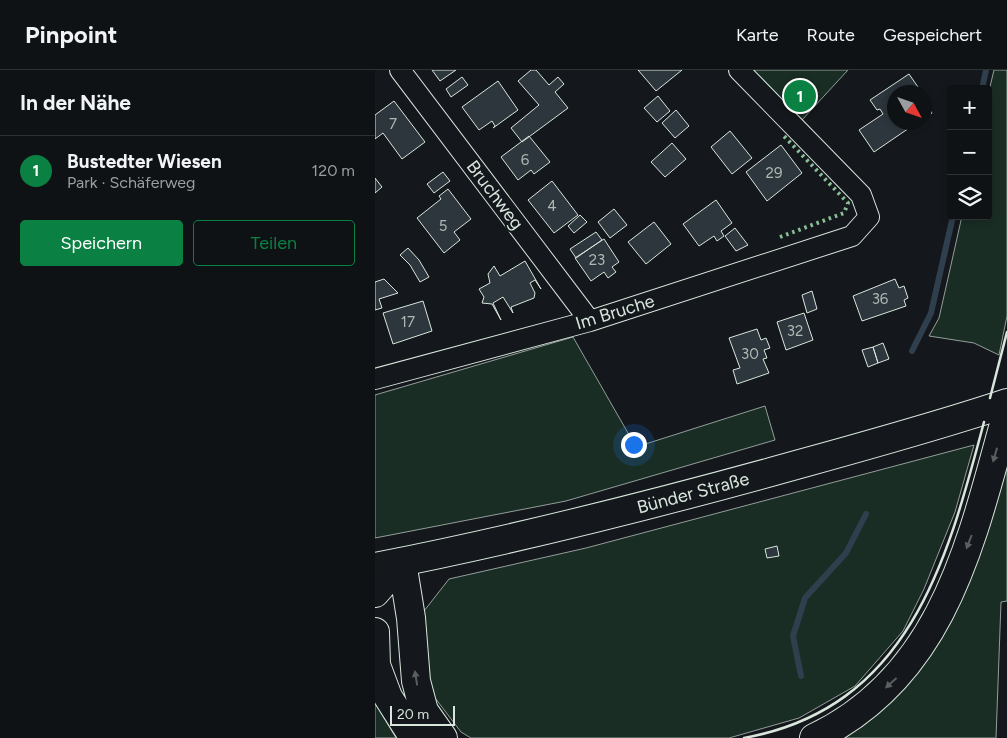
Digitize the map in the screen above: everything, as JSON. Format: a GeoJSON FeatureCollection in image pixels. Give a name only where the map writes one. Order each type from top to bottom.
{"type":"FeatureCollection","features":[{"type":"Feature","properties":{"kind":"main road","name":"Bünder Straße"},"geometry":{"type":"LineString","coordinates":[[375,567],[547,531],[939,426],[1007,404]]}},
{"type":"Feature","properties":{"kind":"main road"},"geometry":{"type":"LineString","coordinates":[[814,738],[857,712],[897,678],[925,642],[948,598],[976,524],[1007,413]]}},
{"type":"Feature","properties":{"kind":"main road"},"geometry":{"type":"LineString","coordinates":[[375,593],[401,562]]}},
{"type":"Feature","properties":{"kind":"main road"},"geometry":{"type":"LineString","coordinates":[[401,562],[411,618],[416,680],[425,711],[443,738]]}},
{"type":"Feature","properties":{"kind":"main road"},"geometry":{"type":"LineString","coordinates":[[375,632],[376,664],[388,697],[414,738]]}},
{"type":"Feature","properties":{"kind":"street","name":"Bruchweg"},"geometry":{"type":"LineString","coordinates":[[400,70],[589,321]]}},
{"type":"Feature","properties":{"kind":"street","name":"Im Bruche"},"geometry":{"type":"LineString","coordinates":[[375,379],[589,321],[852,236],[869,217],[861,196],[739,70]]}},
{"type":"Feature","properties":{"kind":"green space"},"geometry":{"type":"Polygon","coordinates":[[[750,70],[848,70],[801,121],[750,70]]]}},
{"type":"Feature","properties":{"kind":"green space"},"geometry":{"type":"Polygon","coordinates":[[[994,70],[1007,70],[1007,316],[999,355],[974,343],[929,336],[939,318],[961,220],[992,220],[992,85],[990,85],[994,70]]]}},
{"type":"Feature","properties":{"kind":"green space"},"geometry":{"type":"Polygon","coordinates":[[[573,337],[636,447],[765,406],[775,440],[566,501],[375,538],[375,395],[573,337]]]}},
{"type":"Feature","properties":{"kind":"green space"},"geometry":{"type":"Polygon","coordinates":[[[974,445],[955,512],[924,589],[903,631],[855,686],[799,718],[729,738],[471,738],[461,732],[432,694],[420,653],[424,611],[449,579],[586,548],[974,445]]]}},
{"type":"Feature","properties":{"kind":"green space"},"geometry":{"type":"Polygon","coordinates":[[[1007,462],[1007,601],[1001,602],[996,738],[833,738],[884,703],[1007,462]]]}},
{"type":"Feature","properties":{"kind":"green space"},"geometry":{"type":"Polygon","coordinates":[[[375,703],[396,738],[375,738],[375,703]]]}},
{"type":"Feature","properties":{"kind":"building"},"geometry":{"type":"Polygon","coordinates":[[[432,70],[456,70],[440,81],[432,70]]]}},
{"type":"Feature","properties":{"kind":"building"},"geometry":{"type":"Polygon","coordinates":[[[531,70],[536,70],[549,85],[558,77],[564,84],[555,92],[568,108],[522,142],[511,128],[539,105],[518,81],[531,70]]]}},
{"type":"Feature","properties":{"kind":"building"},"geometry":{"type":"Polygon","coordinates":[[[638,70],[682,70],[656,91],[638,70]]]}},
{"type":"Feature","properties":{"kind":"building"},"geometry":{"type":"Polygon","coordinates":[[[909,74],[917,85],[892,85],[909,74]]]}},
{"type":"Feature","properties":{"kind":"building"},"geometry":{"type":"Polygon","coordinates":[[[462,77],[468,85],[451,97],[446,89],[462,77]]]}},
{"type":"Feature","properties":{"kind":"building"},"geometry":{"type":"Polygon","coordinates":[[[498,81],[518,110],[493,128],[495,126],[492,121],[479,130],[462,107],[498,81]]]}},
{"type":"Feature","properties":{"kind":"building"},"geometry":{"type":"Polygon","coordinates":[[[887,89],[887,130],[906,130],[874,152],[859,130],[883,114],[880,109],[877,110],[870,100],[887,89]]]}},
{"type":"Feature","properties":{"kind":"building"},"geometry":{"type":"Polygon","coordinates":[[[658,96],[670,111],[657,122],[644,108],[658,96]]]}},
{"type":"Feature","properties":{"kind":"building"},"geometry":{"type":"Polygon","coordinates":[[[394,101],[425,142],[402,159],[383,133],[375,139],[375,115],[394,101]]]}},
{"type":"Feature","properties":{"kind":"building"},"geometry":{"type":"Polygon","coordinates":[[[676,110],[689,126],[675,138],[662,123],[676,110]]]}},
{"type":"Feature","properties":{"kind":"building"},"geometry":{"type":"Polygon","coordinates":[[[730,131],[752,158],[732,174],[711,147],[730,131]]]}},
{"type":"Feature","properties":{"kind":"building"},"geometry":{"type":"Polygon","coordinates":[[[529,136],[550,162],[534,174],[531,170],[518,180],[501,157],[529,136]]]}},
{"type":"Feature","properties":{"kind":"building"},"geometry":{"type":"Polygon","coordinates":[[[672,143],[686,159],[665,177],[651,162],[672,143]]]}},
{"type":"Feature","properties":{"kind":"building"},"geometry":{"type":"Polygon","coordinates":[[[781,145],[802,173],[767,201],[746,172],[781,145]]]}},
{"type":"Feature","properties":{"kind":"building"},"geometry":{"type":"Polygon","coordinates":[[[443,172],[450,181],[434,193],[427,184],[443,172]]]}},
{"type":"Feature","properties":{"kind":"building"},"geometry":{"type":"Polygon","coordinates":[[[375,178],[382,187],[375,193],[375,178]]]}},
{"type":"Feature","properties":{"kind":"building"},"geometry":{"type":"Polygon","coordinates":[[[552,181],[578,215],[554,233],[528,200],[552,181]]]}},
{"type":"Feature","properties":{"kind":"building"},"geometry":{"type":"Polygon","coordinates":[[[448,189],[471,219],[454,232],[460,240],[444,253],[417,218],[441,199],[439,196],[448,189]]]}},
{"type":"Feature","properties":{"kind":"building"},"geometry":{"type":"Polygon","coordinates":[[[716,200],[732,223],[721,231],[724,236],[717,241],[714,236],[699,246],[683,224],[716,200]]]}},
{"type":"Feature","properties":{"kind":"building"},"geometry":{"type":"Polygon","coordinates":[[[614,209],[627,225],[610,238],[598,222],[614,209]]]}},
{"type":"Feature","properties":{"kind":"building"},"geometry":{"type":"Polygon","coordinates":[[[580,215],[587,222],[574,233],[568,226],[580,215]]]}},
{"type":"Feature","properties":{"kind":"building"},"geometry":{"type":"Polygon","coordinates":[[[654,222],[671,244],[646,264],[628,242],[654,222]]]}},
{"type":"Feature","properties":{"kind":"building"},"geometry":{"type":"Polygon","coordinates":[[[735,228],[748,245],[736,251],[725,236],[735,228]]]}},
{"type":"Feature","properties":{"kind":"building"},"geometry":{"type":"Polygon","coordinates":[[[596,232],[602,240],[576,258],[570,249],[596,232]]]}},
{"type":"Feature","properties":{"kind":"building"},"geometry":{"type":"Polygon","coordinates":[[[604,239],[619,262],[612,267],[616,272],[608,278],[604,272],[591,281],[575,258],[604,239]]]}},
{"type":"Feature","properties":{"kind":"building"},"geometry":{"type":"Polygon","coordinates":[[[408,248],[419,260],[429,277],[420,282],[410,265],[400,255],[408,248]]]}},
{"type":"Feature","properties":{"kind":"building"},"geometry":{"type":"Polygon","coordinates":[[[525,261],[541,289],[535,280],[530,283],[535,293],[534,298],[511,307],[513,313],[503,297],[493,303],[501,320],[492,304],[482,303],[484,297],[479,289],[490,283],[488,274],[494,266],[500,276],[525,261]]]}},
{"type":"Feature","properties":{"kind":"building"},"geometry":{"type":"Polygon","coordinates":[[[384,279],[398,293],[379,299],[382,308],[375,310],[375,282],[384,279]]]}},
{"type":"Feature","properties":{"kind":"building"},"geometry":{"type":"Polygon","coordinates":[[[895,279],[899,288],[904,286],[908,298],[904,300],[906,306],[862,321],[853,296],[895,279]]]}},
{"type":"Feature","properties":{"kind":"building"},"geometry":{"type":"Polygon","coordinates":[[[812,291],[817,309],[807,313],[802,295],[812,291]]]}},
{"type":"Feature","properties":{"kind":"building"},"geometry":{"type":"Polygon","coordinates":[[[423,301],[432,331],[393,344],[383,313],[423,301]]]}},
{"type":"Feature","properties":{"kind":"building"},"geometry":{"type":"Polygon","coordinates":[[[804,313],[813,340],[786,350],[777,322],[804,313]]]}},
{"type":"Feature","properties":{"kind":"building"},"geometry":{"type":"Polygon","coordinates":[[[757,329],[761,340],[766,338],[770,348],[764,350],[767,358],[763,359],[769,373],[737,384],[733,370],[740,368],[729,338],[757,329]]]}},
{"type":"Feature","properties":{"kind":"building"},"geometry":{"type":"Polygon","coordinates":[[[883,343],[889,359],[878,363],[873,347],[883,343]]]}},
{"type":"Feature","properties":{"kind":"building"},"geometry":{"type":"Polygon","coordinates":[[[873,347],[878,363],[868,367],[862,350],[873,347]]]}},
{"type":"Feature","properties":{"kind":"building"},"geometry":{"type":"Polygon","coordinates":[[[777,546],[779,556],[767,558],[765,549],[777,546]]]}},
{"type":"Feature","properties":{"kind":"waterway"},"geometry":{"type":"LineString","coordinates":[[983,85],[986,70]]}},
{"type":"Feature","properties":{"kind":"waterway"},"geometry":{"type":"LineString","coordinates":[[912,351],[931,313],[952,220]]}},
{"type":"Feature","properties":{"kind":"waterway"},"geometry":{"type":"LineString","coordinates":[[801,676],[793,636],[805,598],[846,553],[866,514]]}},
{"type":"Feature","properties":{"kind":"hedge"},"geometry":{"type":"LineString","coordinates":[[780,237],[844,213],[848,203],[782,134]]}},
{"type":"Feature","properties":{"kind":"wall"},"geometry":{"type":"LineString","coordinates":[[990,398],[1007,332]]}},
{"type":"Feature","properties":{"kind":"wall"},"geometry":{"type":"LineString","coordinates":[[744,738],[800,722],[846,696],[883,662],[912,621],[935,576],[954,526],[984,422]]}},
{"type":"Feature","properties":{"kind":"place","name":"Bustedter Wiesen"},"geometry":{"type":"Point","coordinates":[800,96]}}]}
